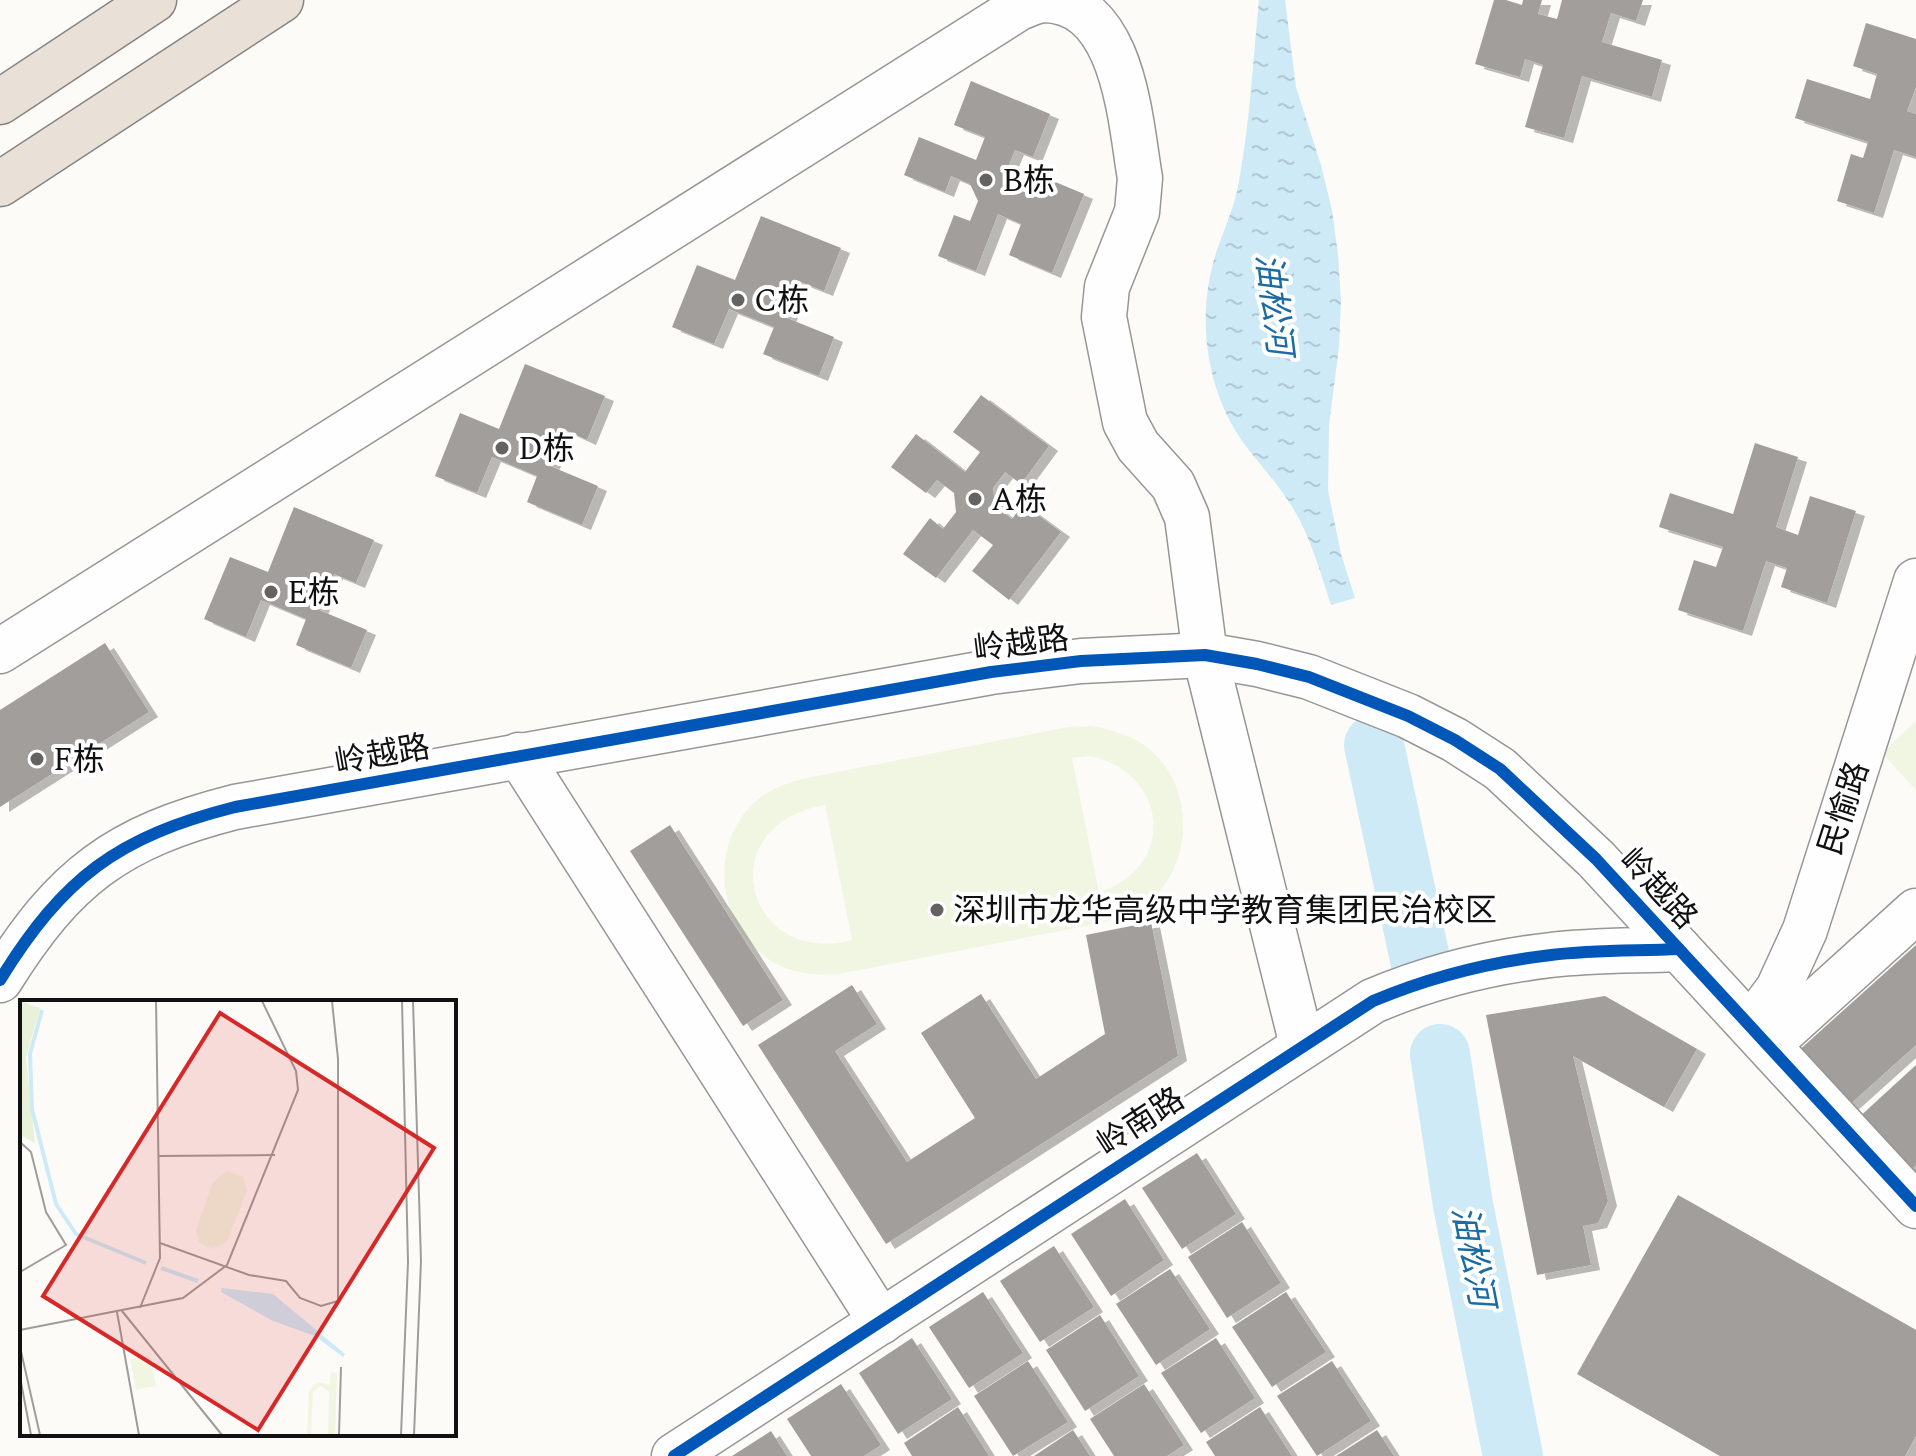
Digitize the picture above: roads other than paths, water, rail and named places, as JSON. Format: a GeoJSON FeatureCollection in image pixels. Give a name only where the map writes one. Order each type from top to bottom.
{"type":"FeatureCollection","features":[{"type":"Feature","properties":{"kind":"highway"},"geometry":{"type":"LineString","coordinates":[[0,102],[154,0]]}},
{"type":"Feature","properties":{"kind":"highway"},"geometry":{"type":"LineString","coordinates":[[0,184],[281,0]]}},
{"type":"Feature","properties":{"kind":"street"},"geometry":{"type":"LineString","coordinates":[[0,651],[1019,8],[1043,0],[1068,4],[1086,14],[1105,32],[1120,69],[1140,178],[1140,196],[1131,231],[1107,287],[1103,301],[1104,317],[1125,422],[1138,446],[1173,485],[1187,517],[1205,655],[1302,1045]]}},
{"type":"Feature","properties":{"kind":"street","name":"民愉路"},"geometry":{"type":"LineString","coordinates":[[1760,1035],[1805,930],[1916,581]]}},
{"type":"Feature","properties":{"kind":"street","name":"岭越路"},"geometry":{"type":"LineString","coordinates":[[0,980],[47,911],[85,874],[134,841],[183,820],[235,807],[991,672],[1081,661],[1205,655],[1309,677],[1408,716],[1455,740],[1500,769],[1596,859],[1916,1206]]}},
{"type":"Feature","properties":{"kind":"street"},"geometry":{"type":"LineString","coordinates":[[519,755],[881,1322]]}},
{"type":"Feature","properties":{"kind":"street"},"geometry":{"type":"LineString","coordinates":[[1760,1035],[1916,911]]}},
{"type":"Feature","properties":{"kind":"street","name":"岭南路"},"geometry":{"type":"LineString","coordinates":[[674,1456],[1373,1001],[1408,986],[1460,971],[1552,955],[1679,949]]}},
{"type":"Feature","properties":{"kind":"water"},"geometry":{"type":"Polygon","coordinates":[[[1259,0],[1285,0],[1296,87],[1321,165],[1332,210],[1338,255],[1341,301],[1339,347],[1329,425],[1328,490],[1341,554],[1355,598],[1331,605],[1313,550],[1295,511],[1242,441],[1227,415],[1214,381],[1207,343],[1208,287],[1235,199],[1243,158],[1259,0]]]}},
{"type":"Feature","properties":{"kind":"waterway","name":"油松河"},"geometry":{"type":"LineString","coordinates":[[1374,745],[1422,968]]}},
{"type":"Feature","properties":{"kind":"waterway","name":"油松河"},"geometry":{"type":"LineString","coordinates":[[1440,1054],[1463,1205],[1513,1456]]}},
{"type":"Feature","properties":{"kind":"place","name":"B栋"},"geometry":{"type":"Point","coordinates":[986,180]}},
{"type":"Feature","properties":{"kind":"place","name":"C栋"},"geometry":{"type":"Point","coordinates":[738,300]}},
{"type":"Feature","properties":{"kind":"place","name":"D栋"},"geometry":{"type":"Point","coordinates":[502,448]}},
{"type":"Feature","properties":{"kind":"place","name":"A栋"},"geometry":{"type":"Point","coordinates":[975,499]}},
{"type":"Feature","properties":{"kind":"place","name":"E栋"},"geometry":{"type":"Point","coordinates":[271,592]}},
{"type":"Feature","properties":{"kind":"place","name":"F栋"},"geometry":{"type":"Point","coordinates":[37,759]}},
{"type":"Feature","properties":{"kind":"place","name":"深圳市龙华高级中学教育集团民治校区"},"geometry":{"type":"Point","coordinates":[937,910]}}]}
